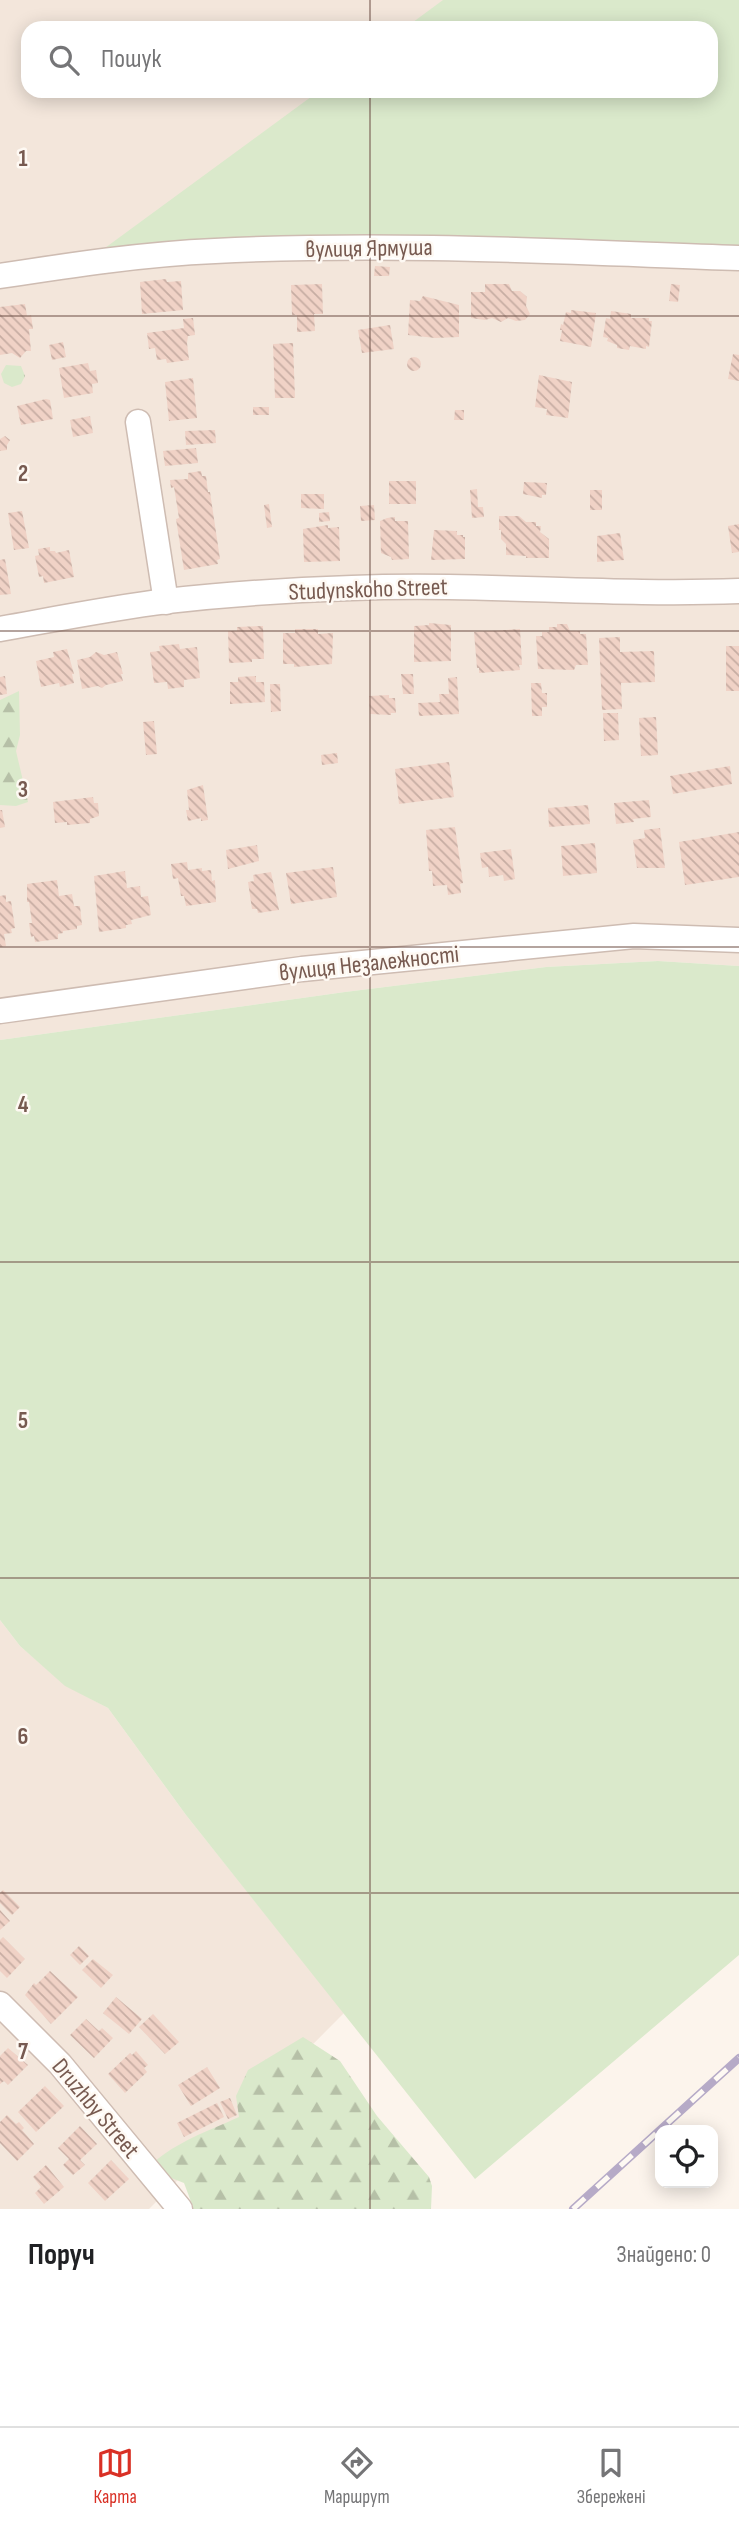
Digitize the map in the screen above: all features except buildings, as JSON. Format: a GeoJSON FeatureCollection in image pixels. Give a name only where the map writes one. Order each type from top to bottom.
{"type":"FeatureCollection","features":[{"type":"Feature","properties":{"kind":"street","name":"вулиця Ярмуша"},"geometry":{"type":"LineString","coordinates":[[0,276],[73,265],[214,251],[430,247],[739,258]]}},
{"type":"Feature","properties":{"kind":"street"},"geometry":{"type":"LineString","coordinates":[[138,422],[166,601]]}},
{"type":"Feature","properties":{"kind":"street","name":"Studynskoho Street"},"geometry":{"type":"LineString","coordinates":[[0,628],[166,601],[243,593],[466,587],[690,593],[739,591]]}},
{"type":"Feature","properties":{"kind":"street","name":"вулиця Незалежності"},"geometry":{"type":"LineString","coordinates":[[0,1012],[302,969],[620,937],[739,940]]}},
{"type":"Feature","properties":{"kind":"street","name":"Druzhby Street"},"geometry":{"type":"LineString","coordinates":[[0,2004],[60,2064],[180,2209]]}},
{"type":"Feature","properties":{"kind":"shaded area"},"geometry":{"type":"Polygon","coordinates":[[[0,0],[739,0],[739,966],[658,961],[546,967],[0,1040],[0,0]]]}},
{"type":"Feature","properties":{"kind":"shaded area"},"geometry":{"type":"Polygon","coordinates":[[[0,1620],[20,1646],[65,1685],[108,1708],[186,1815],[344,2013],[149,2209],[0,2209],[0,1620]]]}},
{"type":"Feature","properties":{"kind":"green space"},"geometry":{"type":"Polygon","coordinates":[[[443,0],[739,0],[739,253],[94,256],[309,98],[718,98],[718,21],[414,21],[443,0]]]}},
{"type":"Feature","properties":{"kind":"green space"},"geometry":{"type":"Polygon","coordinates":[[[6,365],[21,366],[25,376],[21,384],[12,387],[4,383],[1,374],[6,365]]]}},
{"type":"Feature","properties":{"kind":"green space"},"geometry":{"type":"Polygon","coordinates":[[[19,691],[20,735],[16,751],[28,802],[16,806],[0,805],[0,700],[19,691]]]}},
{"type":"Feature","properties":{"kind":"green space"},"geometry":{"type":"Polygon","coordinates":[[[658,961],[739,966],[739,1955],[475,2179],[186,1815],[108,1708],[65,1686],[20,1646],[0,1620],[0,1040],[546,967],[658,961]]]}},
{"type":"Feature","properties":{"kind":"green space"},"geometry":{"type":"Polygon","coordinates":[[[303,2037],[340,2061],[377,2116],[429,2177],[432,2186],[431,2209],[191,2209],[193,2207],[184,2183],[161,2174],[152,2164],[182,2143],[239,2117],[236,2096],[248,2070],[303,2037]]]}},
{"type":"Feature","properties":{"kind":"railway"},"geometry":{"type":"LineString","coordinates":[[573,2209],[739,2058]]}}]}
